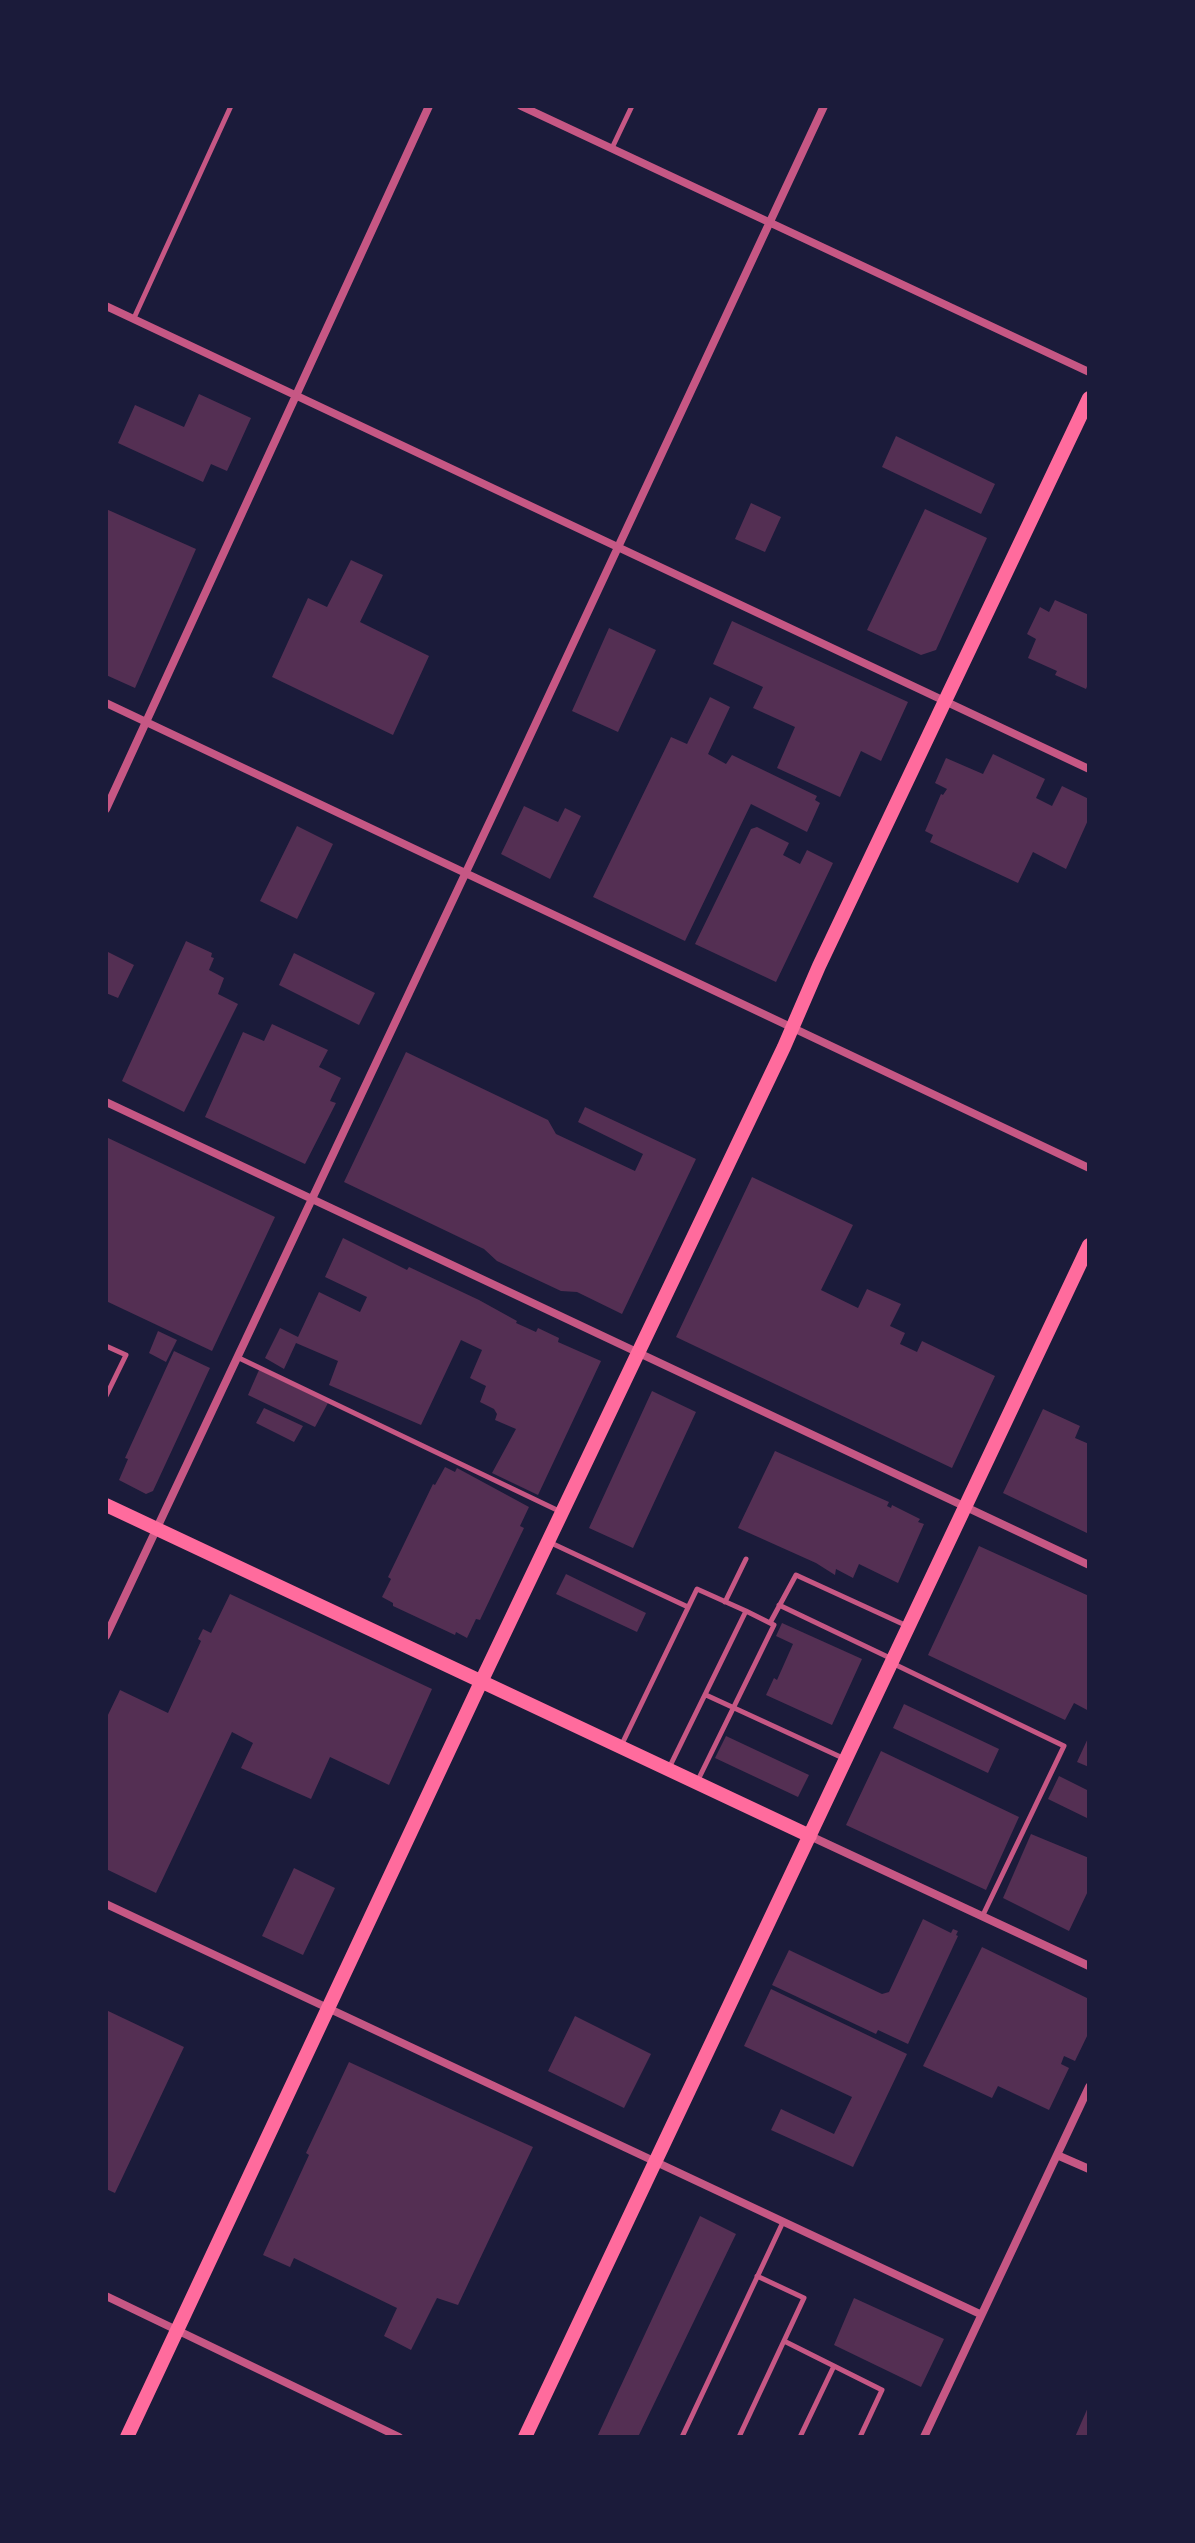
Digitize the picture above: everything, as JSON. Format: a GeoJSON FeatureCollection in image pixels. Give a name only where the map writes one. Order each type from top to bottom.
{"type":"FeatureCollection","features":[{"type":"Feature","properties":{"kind":"main road"},"geometry":{"type":"LineString","coordinates":[[127,2437],[1089,398]]}},
{"type":"Feature","properties":{"kind":"main road"},"geometry":{"type":"LineString","coordinates":[[525,2437],[1089,1245]]}},
{"type":"Feature","properties":{"kind":"main road"},"geometry":{"type":"LineString","coordinates":[[106,1505],[810,1836]]}},
{"type":"Feature","properties":{"kind":"street"},"geometry":{"type":"LineString","coordinates":[[106,809],[429,106]]}},
{"type":"Feature","properties":{"kind":"street"},"geometry":{"type":"LineString","coordinates":[[521,106],[1089,372]]}},
{"type":"Feature","properties":{"kind":"street"},"geometry":{"type":"LineString","coordinates":[[106,1636],[314,1199],[824,106]]}},
{"type":"Feature","properties":{"kind":"street"},"geometry":{"type":"LineString","coordinates":[[106,306],[1089,769]]}},
{"type":"Feature","properties":{"kind":"street"},"geometry":{"type":"LineString","coordinates":[[106,703],[1089,1168]]}},
{"type":"Feature","properties":{"kind":"street"},"geometry":{"type":"LineString","coordinates":[[106,1102],[1089,1565]]}},
{"type":"Feature","properties":{"kind":"street"},"geometry":{"type":"LineString","coordinates":[[810,1836],[1089,1966]]}},
{"type":"Feature","properties":{"kind":"street"},"geometry":{"type":"LineString","coordinates":[[106,1904],[980,2314]]}},
{"type":"Feature","properties":{"kind":"street"},"geometry":{"type":"LineString","coordinates":[[924,2437],[1089,2087]]}},
{"type":"Feature","properties":{"kind":"street"},"geometry":{"type":"LineString","coordinates":[[1057,2155],[1089,2169]]}},
{"type":"Feature","properties":{"kind":"street"},"geometry":{"type":"LineString","coordinates":[[106,2296],[399,2437]]}},
{"type":"Feature","properties":{"kind":"lane"},"geometry":{"type":"LineString","coordinates":[[133,319],[231,106]]}},
{"type":"Feature","properties":{"kind":"lane"},"geometry":{"type":"LineString","coordinates":[[611,149],[632,106]]}},
{"type":"Feature","properties":{"kind":"lane"},"geometry":{"type":"LineString","coordinates":[[106,1346],[126,1355],[106,1396]]}},
{"type":"Feature","properties":{"kind":"lane"},"geometry":{"type":"LineString","coordinates":[[239,1358],[562,1512]]}},
{"type":"Feature","properties":{"kind":"lane"},"geometry":{"type":"LineString","coordinates":[[548,1542],[688,1607]]}},
{"type":"Feature","properties":{"kind":"lane"},"geometry":{"type":"LineString","coordinates":[[725,1602],[746,1559]]}},
{"type":"Feature","properties":{"kind":"lane"},"geometry":{"type":"LineString","coordinates":[[770,1623],[796,1575],[909,1627]]}},
{"type":"Feature","properties":{"kind":"lane"},"geometry":{"type":"LineString","coordinates":[[620,1747],[697,1589],[746,1611],[774,1625],[697,1783]]}},
{"type":"Feature","properties":{"kind":"lane"},"geometry":{"type":"LineString","coordinates":[[779,1605],[1064,1746],[982,1918]]}},
{"type":"Feature","properties":{"kind":"lane"},"geometry":{"type":"LineString","coordinates":[[668,1770],[746,1611]]}},
{"type":"Feature","properties":{"kind":"lane"},"geometry":{"type":"LineString","coordinates":[[706,1695],[845,1760]]}},
{"type":"Feature","properties":{"kind":"lane"},"geometry":{"type":"LineString","coordinates":[[682,2437],[783,2222]]}},
{"type":"Feature","properties":{"kind":"lane"},"geometry":{"type":"LineString","coordinates":[[739,2437],[804,2298],[757,2276]]}},
{"type":"Feature","properties":{"kind":"lane"},"geometry":{"type":"LineString","coordinates":[[784,2341],[882,2390],[860,2437]]}},
{"type":"Feature","properties":{"kind":"lane"},"geometry":{"type":"LineString","coordinates":[[800,2437],[834,2366]]}},
{"type":"Feature","properties":{"kind":"building"},"geometry":{"type":"Polygon","coordinates":[[[199,394],[251,418],[227,471],[211,464],[203,482],[118,443],[135,405],[184,427],[199,394]]]}},
{"type":"Feature","properties":{"kind":"building"},"geometry":{"type":"Polygon","coordinates":[[[896,436],[995,484],[981,514],[882,467],[896,436]]]}},
{"type":"Feature","properties":{"kind":"building"},"geometry":{"type":"Polygon","coordinates":[[[751,503],[781,517],[765,552],[735,539],[751,503]]]}},
{"type":"Feature","properties":{"kind":"building"},"geometry":{"type":"Polygon","coordinates":[[[106,509],[196,549],[135,688],[106,675],[106,509]]]}},
{"type":"Feature","properties":{"kind":"building"},"geometry":{"type":"Polygon","coordinates":[[[925,509],[987,538],[936,650],[921,655],[867,630],[925,509]]]}},
{"type":"Feature","properties":{"kind":"building"},"geometry":{"type":"Polygon","coordinates":[[[351,560],[383,575],[360,622],[429,656],[393,735],[272,677],[308,598],[327,607],[351,560]]]}},
{"type":"Feature","properties":{"kind":"building"},"geometry":{"type":"Polygon","coordinates":[[[1055,600],[1089,615],[1089,682],[1086,689],[1028,658],[1036,639],[1027,634],[1040,607],[1049,612],[1055,600]]]}},
{"type":"Feature","properties":{"kind":"building"},"geometry":{"type":"Polygon","coordinates":[[[732,621],[908,702],[881,761],[861,751],[840,797],[777,768],[795,727],[753,708],[763,687],[713,664],[732,621]]]}},
{"type":"Feature","properties":{"kind":"building"},"geometry":{"type":"Polygon","coordinates":[[[609,628],[656,650],[618,732],[572,711],[609,628]]]}},
{"type":"Feature","properties":{"kind":"building"},"geometry":{"type":"Polygon","coordinates":[[[710,697],[730,707],[708,754],[726,764],[732,755],[817,796],[815,800],[820,803],[807,832],[751,804],[685,941],[593,897],[671,737],[687,744],[710,697]]]}},
{"type":"Feature","properties":{"kind":"building"},"geometry":{"type":"Polygon","coordinates":[[[993,754],[1045,779],[1036,798],[1052,806],[1062,786],[1089,799],[1089,818],[1066,869],[1033,852],[1018,883],[930,842],[933,835],[925,831],[941,794],[947,789],[935,783],[946,758],[983,774],[993,754]]]}},
{"type":"Feature","properties":{"kind":"building"},"geometry":{"type":"Polygon","coordinates":[[[524,806],[558,822],[565,808],[581,816],[550,879],[501,854],[524,806]]]}},
{"type":"Feature","properties":{"kind":"building"},"geometry":{"type":"Polygon","coordinates":[[[297,826],[333,844],[297,919],[260,901],[297,826]]]}},
{"type":"Feature","properties":{"kind":"building"},"geometry":{"type":"Polygon","coordinates":[[[757,827],[789,843],[783,855],[800,864],[807,850],[833,863],[776,982],[695,944],[751,829],[757,827]]]}},
{"type":"Feature","properties":{"kind":"building"},"geometry":{"type":"Polygon","coordinates":[[[186,941],[212,953],[211,957],[214,958],[209,970],[224,978],[218,994],[238,1004],[184,1112],[122,1081],[186,941]]]}},
{"type":"Feature","properties":{"kind":"building"},"geometry":{"type":"Polygon","coordinates":[[[106,951],[134,965],[118,998],[106,993],[106,951]]]}},
{"type":"Feature","properties":{"kind":"building"},"geometry":{"type":"Polygon","coordinates":[[[294,953],[375,993],[359,1025],[279,985],[294,953]]]}},
{"type":"Feature","properties":{"kind":"building"},"geometry":{"type":"Polygon","coordinates":[[[272,1024],[328,1050],[319,1067],[341,1078],[330,1101],[336,1103],[305,1164],[205,1117],[243,1032],[264,1041],[272,1024]]]}},
{"type":"Feature","properties":{"kind":"building"},"geometry":{"type":"Polygon","coordinates":[[[406,1052],[548,1120],[556,1134],[635,1171],[643,1154],[578,1122],[585,1107],[696,1159],[622,1314],[577,1292],[561,1291],[497,1261],[484,1249],[344,1182],[406,1052]]]}},
{"type":"Feature","properties":{"kind":"building"},"geometry":{"type":"Polygon","coordinates":[[[106,1137],[275,1217],[212,1351],[106,1301],[106,1137]]]}},
{"type":"Feature","properties":{"kind":"building"},"geometry":{"type":"Polygon","coordinates":[[[752,1177],[853,1225],[821,1290],[858,1308],[867,1289],[901,1304],[890,1326],[905,1333],[900,1344],[917,1352],[922,1341],[995,1376],[952,1468],[676,1337],[752,1177]]]}},
{"type":"Feature","properties":{"kind":"building"},"geometry":{"type":"Polygon","coordinates":[[[343,1238],[407,1270],[409,1267],[479,1300],[516,1323],[536,1332],[538,1328],[559,1338],[558,1342],[601,1361],[538,1495],[492,1473],[516,1429],[495,1420],[497,1414],[494,1409],[480,1402],[486,1386],[470,1378],[482,1350],[461,1340],[421,1425],[329,1385],[338,1361],[296,1343],[284,1369],[265,1358],[280,1328],[298,1337],[319,1292],[360,1312],[367,1297],[325,1277],[343,1238]]]}},
{"type":"Feature","properties":{"kind":"building"},"geometry":{"type":"Polygon","coordinates":[[[158,1331],[177,1340],[166,1362],[149,1353],[158,1331]]]}},
{"type":"Feature","properties":{"kind":"building"},"geometry":{"type":"Polygon","coordinates":[[[174,1351],[210,1368],[153,1491],[146,1494],[119,1480],[128,1459],[125,1458],[174,1351]]]}},
{"type":"Feature","properties":{"kind":"building"},"geometry":{"type":"Polygon","coordinates":[[[259,1370],[328,1403],[315,1427],[248,1395],[259,1370]]]}},
{"type":"Feature","properties":{"kind":"building"},"geometry":{"type":"Polygon","coordinates":[[[652,1391],[696,1412],[633,1548],[589,1528],[652,1391]]]}},
{"type":"Feature","properties":{"kind":"building"},"geometry":{"type":"Polygon","coordinates":[[[264,1408],[303,1426],[294,1442],[256,1423],[264,1408]]]}},
{"type":"Feature","properties":{"kind":"building"},"geometry":{"type":"Polygon","coordinates":[[[1043,1409],[1080,1426],[1075,1438],[1089,1444],[1089,1534],[1003,1493],[1043,1409]]]}},
{"type":"Feature","properties":{"kind":"building"},"geometry":{"type":"Polygon","coordinates":[[[775,1451],[920,1519],[918,1522],[924,1524],[898,1583],[859,1564],[853,1578],[836,1569],[835,1575],[816,1563],[738,1528],[775,1451]]]}},
{"type":"Feature","properties":{"kind":"building"},"geometry":{"type":"Polygon","coordinates":[[[445,1467],[455,1472],[457,1468],[529,1507],[520,1526],[524,1528],[480,1620],[476,1619],[467,1638],[393,1606],[382,1597],[391,1579],[388,1577],[433,1484],[445,1467]]]}},
{"type":"Feature","properties":{"kind":"building"},"geometry":{"type":"Polygon","coordinates":[[[979,1546],[1089,1596],[1089,1711],[1074,1703],[1065,1720],[928,1655],[979,1546]]]}},
{"type":"Feature","properties":{"kind":"building"},"geometry":{"type":"Polygon","coordinates":[[[566,1574],[646,1613],[637,1632],[556,1594],[566,1574]]]}},
{"type":"Feature","properties":{"kind":"building"},"geometry":{"type":"Polygon","coordinates":[[[230,1594],[432,1689],[389,1785],[330,1757],[311,1799],[241,1768],[253,1743],[232,1732],[156,1893],[106,1869],[106,1719],[120,1690],[168,1713],[201,1641],[198,1639],[203,1629],[211,1633],[230,1594]]]}},
{"type":"Feature","properties":{"kind":"building"},"geometry":{"type":"Polygon","coordinates":[[[782,1623],[862,1659],[832,1725],[766,1695],[774,1678],[777,1680],[793,1644],[776,1636],[782,1623]]]}},
{"type":"Feature","properties":{"kind":"building"},"geometry":{"type":"Polygon","coordinates":[[[904,1704],[999,1749],[988,1773],[893,1728],[904,1704]]]}},
{"type":"Feature","properties":{"kind":"building"},"geometry":{"type":"Polygon","coordinates":[[[726,1736],[809,1775],[798,1797],[715,1758],[726,1736]]]}},
{"type":"Feature","properties":{"kind":"building"},"geometry":{"type":"Polygon","coordinates":[[[1089,1736],[1089,1767],[1077,1762],[1089,1736]]]}},
{"type":"Feature","properties":{"kind":"building"},"geometry":{"type":"Polygon","coordinates":[[[881,1751],[1019,1817],[986,1890],[846,1825],[881,1751]]]}},
{"type":"Feature","properties":{"kind":"building"},"geometry":{"type":"Polygon","coordinates":[[[1059,1776],[1089,1791],[1089,1819],[1048,1799],[1059,1776]]]}},
{"type":"Feature","properties":{"kind":"building"},"geometry":{"type":"Polygon","coordinates":[[[1031,1834],[1089,1858],[1089,1889],[1069,1931],[1003,1898],[1031,1834]]]}},
{"type":"Feature","properties":{"kind":"building"},"geometry":{"type":"Polygon","coordinates":[[[294,1868],[335,1888],[303,1955],[262,1936],[294,1868]]]}},
{"type":"Feature","properties":{"kind":"building"},"geometry":{"type":"Polygon","coordinates":[[[923,1919],[951,1933],[953,1929],[958,1931],[958,1936],[908,2044],[878,2030],[876,2034],[772,1985],[789,1950],[882,1994],[889,1992],[923,1919]]]}},
{"type":"Feature","properties":{"kind":"building"},"geometry":{"type":"Polygon","coordinates":[[[982,1947],[1089,1999],[1089,2032],[1075,2061],[1064,2056],[1061,2064],[1069,2068],[1049,2110],[998,2086],[992,2098],[923,2066],[982,1947]]]}},
{"type":"Feature","properties":{"kind":"building"},"geometry":{"type":"Polygon","coordinates":[[[771,1989],[907,2054],[853,2167],[771,2130],[781,2109],[834,2134],[852,2097],[744,2046],[771,1989]]]}},
{"type":"Feature","properties":{"kind":"building"},"geometry":{"type":"Polygon","coordinates":[[[106,2010],[184,2047],[115,2193],[106,2189],[106,2010]]]}},
{"type":"Feature","properties":{"kind":"building"},"geometry":{"type":"Polygon","coordinates":[[[575,2016],[651,2054],[624,2108],[548,2071],[575,2016]]]}},
{"type":"Feature","properties":{"kind":"building"},"geometry":{"type":"Polygon","coordinates":[[[349,2062],[533,2147],[458,2305],[437,2298],[411,2350],[384,2336],[397,2308],[294,2258],[290,2267],[263,2255],[349,2062]]]}},
{"type":"Feature","properties":{"kind":"building"},"geometry":{"type":"Polygon","coordinates":[[[700,2216],[736,2234],[638,2437],[597,2437],[700,2216]]]}},
{"type":"Feature","properties":{"kind":"building"},"geometry":{"type":"Polygon","coordinates":[[[854,2298],[944,2339],[921,2387],[834,2345],[854,2298]]]}},
{"type":"Feature","properties":{"kind":"building"},"geometry":{"type":"Polygon","coordinates":[[[1089,2405],[1089,2437],[1075,2437],[1089,2405]]]}}]}
